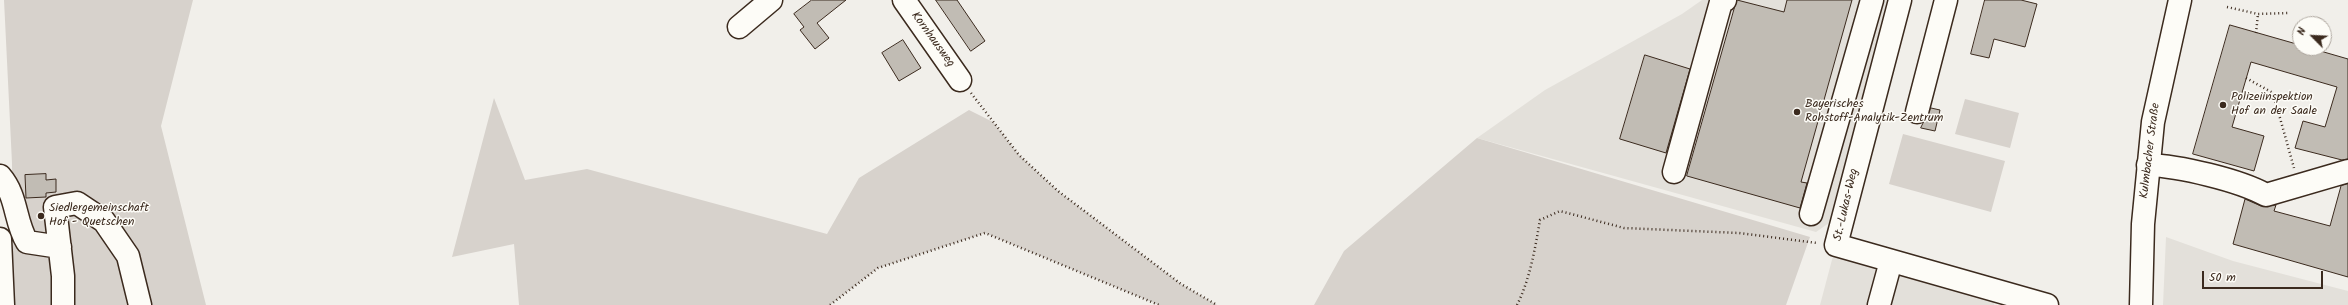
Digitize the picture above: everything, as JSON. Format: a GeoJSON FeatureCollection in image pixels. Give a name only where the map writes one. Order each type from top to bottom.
{"type":"FeatureCollection","features":[{"type":"Feature","properties":{"kind":"street"},"geometry":{"type":"LineString","coordinates":[[739,27],[772,0]]}},
{"type":"Feature","properties":{"kind":"street","name":"Kornhausweg"},"geometry":{"type":"LineString","coordinates":[[904,0],[960,80]]}},
{"type":"Feature","properties":{"kind":"street"},"geometry":{"type":"LineString","coordinates":[[1674,172],[1721,2],[1725,0]]}},
{"type":"Feature","properties":{"kind":"street"},"geometry":{"type":"LineString","coordinates":[[1811,214],[1872,0]]}},
{"type":"Feature","properties":{"kind":"street","name":"St.-Lukas-Weg"},"geometry":{"type":"LineString","coordinates":[[1900,0],[1890,32],[1836,245],[2017,301],[2047,305]]}},
{"type":"Feature","properties":{"kind":"street"},"geometry":{"type":"LineString","coordinates":[[1917,112],[1946,0]]}},
{"type":"Feature","properties":{"kind":"street","name":"Kulmbacher Straße"},"geometry":{"type":"LineString","coordinates":[[2141,305],[2143,224],[2148,165],[2156,107],[2180,0]]}},
{"type":"Feature","properties":{"kind":"street"},"geometry":{"type":"LineString","coordinates":[[1865,24],[1890,32]]}},
{"type":"Feature","properties":{"kind":"street"},"geometry":{"type":"LineString","coordinates":[[2148,165],[2165,166],[2249,186],[2266,195],[2348,171]]}},
{"type":"Feature","properties":{"kind":"street"},"geometry":{"type":"LineString","coordinates":[[0,176],[14,197],[20,231],[27,242],[60,247]]}},
{"type":"Feature","properties":{"kind":"street"},"geometry":{"type":"LineString","coordinates":[[63,305],[60,247],[55,206],[77,203],[104,221],[128,256],[140,305]]}},
{"type":"Feature","properties":{"kind":"street"},"geometry":{"type":"LineString","coordinates":[[0,239],[3,305]]}},
{"type":"Feature","properties":{"kind":"street"},"geometry":{"type":"LineString","coordinates":[[1879,305],[1891,261]]}},
{"type":"Feature","properties":{"kind":"path"},"geometry":{"type":"LineString","coordinates":[[2227,7],[2258,14],[2290,13]]}},
{"type":"Feature","properties":{"kind":"path"},"geometry":{"type":"LineString","coordinates":[[2256,33],[2258,14]]}},
{"type":"Feature","properties":{"kind":"path"},"geometry":{"type":"LineString","coordinates":[[2246,78],[2273,93],[2299,186]]}},
{"type":"Feature","properties":{"kind":"path"},"geometry":{"type":"LineString","coordinates":[[960,80],[1019,155],[1058,191],[1181,284],[1217,305]]}},
{"type":"Feature","properties":{"kind":"path"},"geometry":{"type":"LineString","coordinates":[[1517,305],[1522,294],[1535,251],[1540,220],[1560,210],[1624,228],[1739,233],[1836,245]]}},
{"type":"Feature","properties":{"kind":"path"},"geometry":{"type":"LineString","coordinates":[[830,305],[878,268],[985,233],[1159,305]]}},
{"type":"Feature","properties":{"kind":"shaded area"},"geometry":{"type":"Polygon","coordinates":[[[4,0],[193,0],[161,126],[206,305],[13,305],[12,163],[4,0]]]}},
{"type":"Feature","properties":{"kind":"shaded area","name":"Bayerisches Rohstoff-Analytik-Zentrum"},"geometry":{"type":"Polygon","coordinates":[[[1702,0],[1888,0],[1829,223],[1816,232],[1477,138],[1545,90],[1682,14],[1702,0]]]}},
{"type":"Feature","properties":{"kind":"shaded area"},"geometry":{"type":"Polygon","coordinates":[[[494,98],[525,180],[587,169],[827,234],[859,178],[969,110],[993,122],[1019,155],[1058,191],[1181,284],[1217,305],[1159,305],[985,233],[878,268],[830,305],[519,305],[514,244],[452,257],[494,98]]]}},
{"type":"Feature","properties":{"kind":"shaded area"},"geometry":{"type":"Polygon","coordinates":[[[1965,99],[2019,113],[2010,148],[1955,134],[1965,99]]]}},
{"type":"Feature","properties":{"kind":"shaded area"},"geometry":{"type":"Polygon","coordinates":[[[1903,134],[2005,161],[1991,212],[1889,184],[1903,134]]]}},
{"type":"Feature","properties":{"kind":"shaded area"},"geometry":{"type":"Polygon","coordinates":[[[1477,138],[1810,237],[1786,305],[1314,305],[1344,251],[1477,138]]]}},
{"type":"Feature","properties":{"kind":"shaded area"},"geometry":{"type":"Polygon","coordinates":[[[2166,237],[2233,261],[2348,291],[2348,305],[2163,305],[2166,237]]]}},
{"type":"Feature","properties":{"kind":"shaded area"},"geometry":{"type":"Polygon","coordinates":[[[1833,256],[1995,302],[1994,305],[1820,305],[1833,256]]]}},
{"type":"Feature","properties":{"kind":"building"},"geometry":{"type":"Polygon","coordinates":[[[812,0],[846,0],[817,23],[829,38],[815,49],[800,30],[804,27],[794,14],[812,0]]]}},
{"type":"Feature","properties":{"kind":"building"},"geometry":{"type":"Polygon","coordinates":[[[936,0],[957,0],[985,41],[971,51],[936,0]]]}},
{"type":"Feature","properties":{"kind":"building"},"geometry":{"type":"Polygon","coordinates":[[[1737,0],[1784,12],[1787,0],[1852,0],[1801,182],[1807,183],[1800,208],[1687,176],[1737,0]]]}},
{"type":"Feature","properties":{"kind":"building"},"geometry":{"type":"Polygon","coordinates":[[[1985,0],[2021,0],[2037,4],[2025,47],[1994,39],[1989,58],[1971,54],[1985,0]]]}},
{"type":"Feature","properties":{"kind":"building","name":"Polizeiinspektion Hof an der Saale"},"geometry":{"type":"Polygon","coordinates":[[[2230,25],[2292,43],[2292,56],[2332,56],[2332,54],[2348,59],[2348,159],[2342,160],[2295,148],[2303,121],[2325,127],[2337,87],[2251,62],[2232,127],[2264,136],[2254,171],[2193,154],[2230,25]]]}},
{"type":"Feature","properties":{"kind":"building"},"geometry":{"type":"Polygon","coordinates":[[[903,40],[921,68],[899,81],[882,53],[903,40]]]}},
{"type":"Feature","properties":{"kind":"building"},"geometry":{"type":"Polygon","coordinates":[[[1645,55],[1690,69],[1666,153],[1620,139],[1645,55]]]}},
{"type":"Feature","properties":{"kind":"building"},"geometry":{"type":"Polygon","coordinates":[[[1931,108],[1940,110],[1935,131],[1921,128],[1931,108]]]}},
{"type":"Feature","properties":{"kind":"building"},"geometry":{"type":"Polygon","coordinates":[[[46,174],[46,180],[56,179],[56,192],[46,193],[46,197],[26,198],[25,175],[46,174]]]}},
{"type":"Feature","properties":{"kind":"building"},"geometry":{"type":"Polygon","coordinates":[[[2348,184],[2348,277],[2233,244],[2245,199],[2261,206],[2276,205],[2274,211],[2330,226],[2341,186],[2348,184]]]}},
{"type":"Feature","properties":{"kind":"place","name":"Polizeiinspektion Hof an der Saale"},"geometry":{"type":"Point","coordinates":[2223,105]}},
{"type":"Feature","properties":{"kind":"place","name":"Bayerisches Rohstoff-Analytik-Zentrum"},"geometry":{"type":"Point","coordinates":[1797,112]}},
{"type":"Feature","properties":{"kind":"place","name":"Siedlergemeinschaft Hof - Quetschen"},"geometry":{"type":"Point","coordinates":[41,216]}}]}
